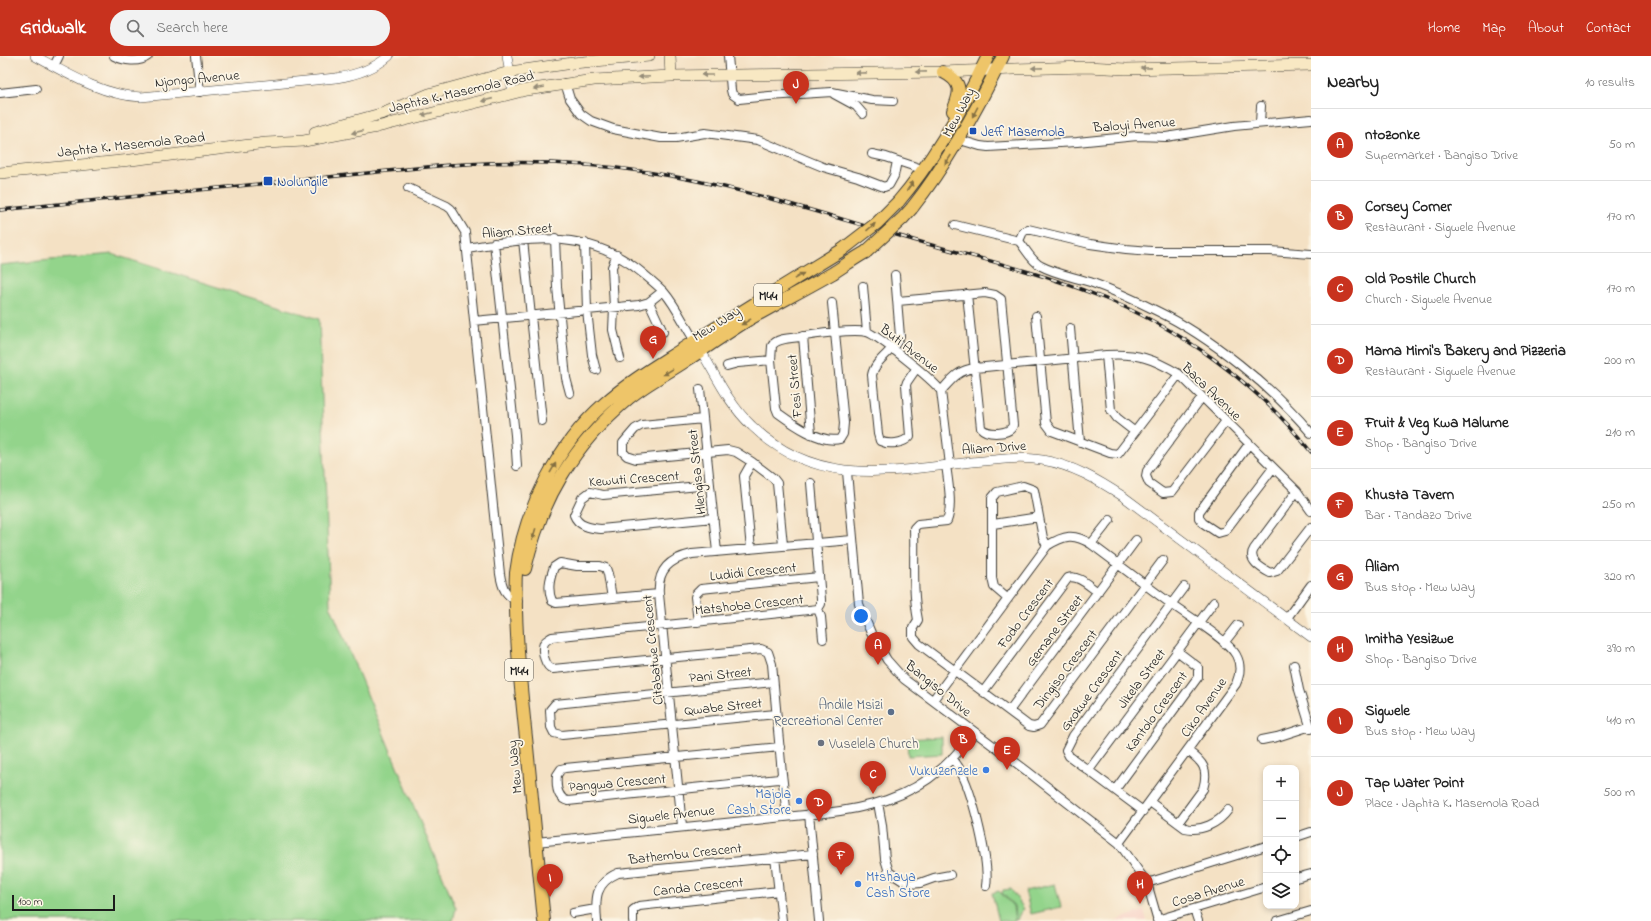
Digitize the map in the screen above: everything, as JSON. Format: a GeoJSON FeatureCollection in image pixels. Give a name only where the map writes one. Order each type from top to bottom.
{"type":"FeatureCollection","features":[{"type":"Feature","properties":{"kind":"main road","name":"Japhta K. Masemola Road"},"geometry":{"type":"LineString","coordinates":[[266,143],[341,126],[384,113],[429,94],[510,72],[573,63],[649,56]]}},
{"type":"Feature","properties":{"kind":"main road"},"geometry":{"type":"LineString","coordinates":[[670,56],[671,76]]}},
{"type":"Feature","properties":{"kind":"main road","name":"Mew Way"},"geometry":{"type":"LineString","coordinates":[[544,921],[517,649],[517,603],[537,524],[549,498],[573,458],[602,422],[629,398],[698,346],[842,250],[877,223],[898,202],[944,136],[972,90],[988,56]]}},
{"type":"Feature","properties":{"kind":"main road","name":"Mew Way"},"geometry":{"type":"LineString","coordinates":[[698,346],[747,321],[835,272],[866,252],[897,224],[935,179],[960,140],[1003,56]]}},
{"type":"Feature","properties":{"kind":"main road","name":"Japhta K. Masemola Road"},"geometry":{"type":"LineString","coordinates":[[0,173],[131,160],[266,143],[304,141],[348,133],[513,93],[565,83],[594,80],[671,76],[943,72],[1014,68],[1087,67],[1126,69],[1311,66]]}},
{"type":"Feature","properties":{"kind":"main road"},"geometry":{"type":"LineString","coordinates":[[943,72],[956,80],[959,90],[957,102],[944,136]]}},
{"type":"Feature","properties":{"kind":"street","name":"Njongo Avenue"},"geometry":{"type":"LineString","coordinates":[[35,56],[93,86],[128,96],[141,97],[351,76],[372,68],[389,56]]}},
{"type":"Feature","properties":{"kind":"street"},"geometry":{"type":"LineString","coordinates":[[54,66],[59,56]]}},
{"type":"Feature","properties":{"kind":"street"},"geometry":{"type":"LineString","coordinates":[[114,56],[122,60],[139,60],[148,56]]}},
{"type":"Feature","properties":{"kind":"street"},"geometry":{"type":"LineString","coordinates":[[196,56],[200,92]]}},
{"type":"Feature","properties":{"kind":"street"},"geometry":{"type":"LineString","coordinates":[[507,56],[513,93]]}},
{"type":"Feature","properties":{"kind":"street"},"geometry":{"type":"LineString","coordinates":[[728,56],[732,94],[739,99],[832,92],[872,100],[893,101]]}},
{"type":"Feature","properties":{"kind":"street"},"geometry":{"type":"LineString","coordinates":[[565,83],[570,99],[580,114],[591,121],[613,129],[661,138],[676,138],[705,133],[758,140],[823,167],[884,187],[887,187],[894,176],[897,161]]}},
{"type":"Feature","properties":{"kind":"street"},"geometry":{"type":"LineString","coordinates":[[0,93],[36,89]]}},
{"type":"Feature","properties":{"kind":"street"},"geometry":{"type":"LineString","coordinates":[[832,92],[856,106],[863,114]]}},
{"type":"Feature","properties":{"kind":"street"},"geometry":{"type":"LineString","coordinates":[[1260,106],[1260,123]]}},
{"type":"Feature","properties":{"kind":"street","name":"Baloyi Avenue"},"geometry":{"type":"LineString","coordinates":[[960,140],[988,147],[1077,142],[1137,136],[1166,137],[1215,128],[1311,119]]}},
{"type":"Feature","properties":{"kind":"street"},"geometry":{"type":"LineString","coordinates":[[872,154],[922,169]]}},
{"type":"Feature","properties":{"kind":"street"},"geometry":{"type":"LineString","coordinates":[[408,188],[442,203],[451,209],[463,228],[467,248],[500,574],[504,591],[517,603]]}},
{"type":"Feature","properties":{"kind":"street"},"geometry":{"type":"LineString","coordinates":[[955,225],[1019,241],[1040,266],[1090,282],[1158,311],[1217,348],[1260,381],[1311,433]]}},
{"type":"Feature","properties":{"kind":"street"},"geometry":{"type":"LineString","coordinates":[[1019,241],[1022,232],[1028,229],[1090,244],[1126,249],[1151,251],[1271,251],[1311,254]]}},
{"type":"Feature","properties":{"kind":"street"},"geometry":{"type":"LineString","coordinates":[[555,238],[555,266],[565,371],[570,393]]}},
{"type":"Feature","properties":{"kind":"street","name":"Aliam Street"},"geometry":{"type":"LineString","coordinates":[[467,248],[494,243],[555,238],[585,243],[617,255],[636,267],[663,291],[674,305],[698,346]]}},
{"type":"Feature","properties":{"kind":"street"},"geometry":{"type":"LineString","coordinates":[[523,240],[542,421]]}},
{"type":"Feature","properties":{"kind":"street"},"geometry":{"type":"LineString","coordinates":[[494,243],[515,435],[516,466]]}},
{"type":"Feature","properties":{"kind":"street"},"geometry":{"type":"LineString","coordinates":[[585,243],[588,310],[592,355],[596,370]]}},
{"type":"Feature","properties":{"kind":"street"},"geometry":{"type":"LineString","coordinates":[[617,255],[612,267],[614,308],[613,330],[620,358]]}},
{"type":"Feature","properties":{"kind":"street"},"geometry":{"type":"LineString","coordinates":[[895,275],[901,332],[897,343],[891,348],[875,368],[872,375],[880,441],[889,444],[904,442],[910,436],[906,385],[916,369]]}},
{"type":"Feature","properties":{"kind":"street"},"geometry":{"type":"LineString","coordinates":[[863,286],[867,332]]}},
{"type":"Feature","properties":{"kind":"street"},"geometry":{"type":"LineString","coordinates":[[474,321],[639,305],[649,302],[663,291]]}},
{"type":"Feature","properties":{"kind":"street"},"geometry":{"type":"LineString","coordinates":[[898,301],[967,294],[990,293],[1001,299],[1013,425],[1011,429],[1001,432],[986,432],[981,428],[967,294]]}},
{"type":"Feature","properties":{"kind":"street"},"geometry":{"type":"LineString","coordinates":[[649,302],[662,332]]}},
{"type":"Feature","properties":{"kind":"street"},"geometry":{"type":"LineString","coordinates":[[727,366],[738,363],[771,360],[777,411],[783,417],[811,434],[833,440],[840,439],[843,434],[844,423],[832,303]]}},
{"type":"Feature","properties":{"kind":"street"},"geometry":{"type":"LineString","coordinates":[[1036,316],[1047,425],[1052,431],[1116,454],[1121,451],[1179,374]]}},
{"type":"Feature","properties":{"kind":"street"},"geometry":{"type":"LineString","coordinates":[[1070,328],[1080,442]]}},
{"type":"Feature","properties":{"kind":"street","name":"Buti Avenue"},"geometry":{"type":"LineString","coordinates":[[771,360],[770,350],[775,342],[803,336],[857,331],[867,332],[891,348],[941,391]]}},
{"type":"Feature","properties":{"kind":"street","name":"Fesi Street"},"geometry":{"type":"LineString","coordinates":[[803,336],[811,434]]}},
{"type":"Feature","properties":{"kind":"street","name":"Aliam Drive"},"geometry":{"type":"LineString","coordinates":[[698,346],[732,402],[751,426],[787,453],[807,462],[847,472],[877,472],[1017,458],[1068,466],[1100,481],[1124,497],[1311,637]]}},
{"type":"Feature","properties":{"kind":"street"},"geometry":{"type":"LineString","coordinates":[[1106,355],[1111,410],[1117,418],[1135,432]]}},
{"type":"Feature","properties":{"kind":"street","name":"Baca Avenue"},"geometry":{"type":"LineString","coordinates":[[941,391],[955,375],[966,369],[1106,355],[1136,355],[1153,360],[1179,374],[1297,491],[1311,511]]}},
{"type":"Feature","properties":{"kind":"street","name":"Hlengisa Street"},"geometry":{"type":"LineString","coordinates":[[700,389],[717,552]]}},
{"type":"Feature","properties":{"kind":"street"},"geometry":{"type":"LineString","coordinates":[[941,391],[948,465],[949,514],[947,521],[918,524],[914,528],[915,610],[918,620],[913,628],[912,635],[913,639],[955,671]]}},
{"type":"Feature","properties":{"kind":"street"},"geometry":{"type":"LineString","coordinates":[[1202,397],[1147,471],[1146,476],[1149,483],[1163,493],[1172,492],[1226,421]]}},
{"type":"Feature","properties":{"kind":"street"},"geometry":{"type":"LineString","coordinates":[[703,419],[642,425],[635,429],[624,441],[622,449],[627,456],[636,459],[732,451],[752,462],[773,478],[777,483],[783,545]]}},
{"type":"Feature","properties":{"kind":"street"},"geometry":{"type":"LineString","coordinates":[[1249,444],[1199,512],[1199,518],[1203,523],[1218,533],[1225,531],[1273,468]]}},
{"type":"Feature","properties":{"kind":"street"},"geometry":{"type":"LineString","coordinates":[[751,549],[744,476],[752,462]]}},
{"type":"Feature","properties":{"kind":"street","name":"Bangiso Drive"},"geometry":{"type":"LineString","coordinates":[[847,472],[859,604],[871,634],[887,660],[904,679],[974,733],[1027,771],[1119,843],[1147,883],[1157,920]]}},
{"type":"Feature","properties":{"kind":"street","name":"Matshoba Crescent"},"geometry":{"type":"LineString","coordinates":[[666,659],[553,670],[549,668],[546,663],[544,646],[548,639],[552,638],[818,609],[821,604],[811,483]]}},
{"type":"Feature","properties":{"kind":"street","name":"Kewuti Crescent"},"geometry":{"type":"LineString","coordinates":[[710,485],[602,495],[590,492],[586,493],[582,498],[574,515],[579,523],[600,528],[714,518]]}},
{"type":"Feature","properties":{"kind":"street"},"geometry":{"type":"LineString","coordinates":[[1008,600],[993,584],[993,496],[998,491],[1027,486],[1034,490],[1036,493],[1043,538],[1047,546]]}},
{"type":"Feature","properties":{"kind":"street"},"geometry":{"type":"LineString","coordinates":[[1297,491],[1254,548],[1252,555],[1253,560],[1270,572],[1277,571],[1311,527]]}},
{"type":"Feature","properties":{"kind":"street"},"geometry":{"type":"LineString","coordinates":[[993,524],[1039,517]]}},
{"type":"Feature","properties":{"kind":"street"},"geometry":{"type":"LineString","coordinates":[[1092,544],[1110,520]]}},
{"type":"Feature","properties":{"kind":"street","name":"Ciko Avenue"},"geometry":{"type":"LineString","coordinates":[[933,700],[1047,546],[1065,537],[1073,536],[1092,544],[1171,604],[1199,623],[1236,654],[1239,666],[1239,677],[1233,689],[1119,843]]}},
{"type":"Feature","properties":{"kind":"street","name":"Citabatwe Crescent"},"geometry":{"type":"LineString","coordinates":[[682,826],[670,692],[659,594],[660,580],[663,570],[671,562],[684,556],[783,545],[852,540]]}},
{"type":"Feature","properties":{"kind":"street"},"geometry":{"type":"LineString","coordinates":[[1119,564],[1136,540]]}},
{"type":"Feature","properties":{"kind":"street"},"geometry":{"type":"LineString","coordinates":[[1145,584],[1163,560]]}},
{"type":"Feature","properties":{"kind":"street"},"geometry":{"type":"LineString","coordinates":[[612,598],[607,570],[603,566],[577,566],[560,563],[554,567],[549,584],[550,597],[554,602],[560,604],[659,594]]}},
{"type":"Feature","properties":{"kind":"street","name":"Gemane Street"},"geometry":{"type":"LineString","coordinates":[[1009,711],[1119,564]]}},
{"type":"Feature","properties":{"kind":"street","name":"Fodo Crescent"},"geometry":{"type":"LineString","coordinates":[[983,692],[1068,578],[1073,576],[1078,578],[1098,592]]}},
{"type":"Feature","properties":{"kind":"street","name":"Ludidi Crescent"},"geometry":{"type":"LineString","coordinates":[[698,622],[695,597],[701,589],[819,577]]}},
{"type":"Feature","properties":{"kind":"street","name":"Dingiso Crescent"},"geometry":{"type":"LineString","coordinates":[[955,671],[1029,726],[1034,727],[1040,725],[1145,584]]}},
{"type":"Feature","properties":{"kind":"street","name":"Gxokwe Crescent"},"geometry":{"type":"LineString","coordinates":[[1143,811],[1069,756],[1066,750],[1073,736],[1184,587]]}},
{"type":"Feature","properties":{"kind":"street"},"geometry":{"type":"LineString","coordinates":[[1287,618],[1310,587]]}},
{"type":"Feature","properties":{"kind":"street","name":"Jikela Street"},"geometry":{"type":"LineString","coordinates":[[1089,770],[1214,602]]}},
{"type":"Feature","properties":{"kind":"street"},"geometry":{"type":"LineString","coordinates":[[818,609],[821,617],[823,638]]}},
{"type":"Feature","properties":{"kind":"street"},"geometry":{"type":"LineString","coordinates":[[1224,643],[1238,625]]}},
{"type":"Feature","properties":{"kind":"street"},"geometry":{"type":"LineString","coordinates":[[666,659],[764,650],[768,652],[770,656],[787,816]]}},
{"type":"Feature","properties":{"kind":"street","name":"Kantolo Crescent"},"geometry":{"type":"LineString","coordinates":[[1115,790],[1198,677],[1198,667],[1177,651]]}},
{"type":"Feature","properties":{"kind":"street"},"geometry":{"type":"LineString","coordinates":[[1262,740],[1278,737],[1311,727],[1299,690],[1294,665]]}},
{"type":"Feature","properties":{"kind":"street","name":"Pani Street"},"geometry":{"type":"LineString","coordinates":[[672,725],[562,735],[554,733],[551,728],[550,710],[555,704],[773,682]]}},
{"type":"Feature","properties":{"kind":"street","name":"Qwabe Street"},"geometry":{"type":"LineString","coordinates":[[672,725],[776,714]]}},
{"type":"Feature","properties":{"kind":"street","name":"Sigwele Avenue"},"geometry":{"type":"LineString","coordinates":[[536,842],[862,808],[912,790],[923,783],[942,768],[974,733]]}},
{"type":"Feature","properties":{"kind":"street"},"geometry":{"type":"LineString","coordinates":[[675,758],[780,747]]}},
{"type":"Feature","properties":{"kind":"street"},"geometry":{"type":"LineString","coordinates":[[1178,823],[1203,789],[1204,785],[1204,766],[1200,760],[1188,750]]}},
{"type":"Feature","properties":{"kind":"street","name":"Pangwa Crescent"},"geometry":{"type":"LineString","coordinates":[[675,758],[565,768],[559,771],[557,780],[558,795],[563,800],[568,801],[678,790]]}},
{"type":"Feature","properties":{"kind":"street"},"geometry":{"type":"LineString","coordinates":[[952,758],[966,782],[987,867],[988,877],[986,886]]}},
{"type":"Feature","properties":{"kind":"street"},"geometry":{"type":"LineString","coordinates":[[678,790],[776,780],[779,779],[782,774]]}},
{"type":"Feature","properties":{"kind":"street"},"geometry":{"type":"LineString","coordinates":[[1150,802],[1178,823],[1190,829],[1200,828],[1220,820],[1228,810]]}},
{"type":"Feature","properties":{"kind":"street"},"geometry":{"type":"LineString","coordinates":[[878,803],[882,824],[884,859],[889,872],[910,884],[920,884],[934,878],[950,875]]}},
{"type":"Feature","properties":{"kind":"street"},"geometry":{"type":"LineString","coordinates":[[809,814],[819,921]]}},
{"type":"Feature","properties":{"kind":"street"},"geometry":{"type":"LineString","coordinates":[[1299,836],[1311,832]]}},
{"type":"Feature","properties":{"kind":"street"},"geometry":{"type":"LineString","coordinates":[[1147,883],[1263,847]]}},
{"type":"Feature","properties":{"kind":"street","name":"Bathembu Crescent"},"geometry":{"type":"LineString","coordinates":[[597,921],[596,909],[599,890],[603,882],[618,873],[813,854]]}},
{"type":"Feature","properties":{"kind":"street"},"geometry":{"type":"LineString","coordinates":[[775,857],[782,921]]}},
{"type":"Feature","properties":{"kind":"street"},"geometry":{"type":"LineString","coordinates":[[1299,877],[1311,874]]}},
{"type":"Feature","properties":{"kind":"street","name":"Cosa Avenue"},"geometry":{"type":"LineString","coordinates":[[1157,920],[1263,888]]}},
{"type":"Feature","properties":{"kind":"street","name":"Canda Crescent"},"geometry":{"type":"LineString","coordinates":[[633,921],[633,910],[639,906],[779,892]]}},
{"type":"Feature","properties":{"kind":"street"},"geometry":{"type":"LineString","coordinates":[[573,913],[596,909]]}},
{"type":"Feature","properties":{"kind":"street"},"geometry":{"type":"LineString","coordinates":[[1194,909],[1198,921]]}},
{"type":"Feature","properties":{"kind":"street"},"geometry":{"type":"LineString","coordinates":[[1277,921],[1311,910]]}},
{"type":"Feature","properties":{"kind":"shaded area"},"geometry":{"type":"Polygon","coordinates":[[[1144,910],[1147,921],[1116,921],[1144,910]]]}},
{"type":"Feature","properties":{"kind":"green space"},"geometry":{"type":"Polygon","coordinates":[[[112,254],[319,319],[330,605],[456,908],[453,921],[0,921],[0,265],[112,254]]]}},
{"type":"Feature","properties":{"kind":"green space"},"geometry":{"type":"Polygon","coordinates":[[[942,737],[942,754],[908,756],[907,739],[942,737]]]}},
{"type":"Feature","properties":{"kind":"green space"},"geometry":{"type":"Polygon","coordinates":[[[1055,884],[1061,907],[1031,914],[1025,891],[1055,884]]]}},
{"type":"Feature","properties":{"kind":"green space"},"geometry":{"type":"Polygon","coordinates":[[[1011,889],[1024,909],[1020,913],[1017,920],[1015,919],[1014,906],[1002,893],[1003,890],[1011,889]]]}},
{"type":"Feature","properties":{"kind":"green space"},"geometry":{"type":"Polygon","coordinates":[[[999,891],[1013,906],[1015,921],[999,921],[992,893],[999,891]]]}},
{"type":"Feature","properties":{"kind":"railway"},"geometry":{"type":"LineString","coordinates":[[0,210],[427,167],[482,163],[565,164],[620,168],[680,178],[712,184],[776,200],[1025,271],[1073,286],[1127,308],[1186,340],[1241,380],[1266,402],[1311,452]]}},
{"type":"Feature","properties":{"kind":"place","name":"Tap Water Point"},"geometry":{"type":"Point","coordinates":[796,104]}},
{"type":"Feature","properties":{"kind":"place","name":"Jeff Masemola"},"geometry":{"type":"Point","coordinates":[973,131]}},
{"type":"Feature","properties":{"kind":"place","name":"Nolungile"},"geometry":{"type":"Point","coordinates":[268,181]}},
{"type":"Feature","properties":{"kind":"place","name":"Aliam"},"geometry":{"type":"Point","coordinates":[653,359]}},
{"type":"Feature","properties":{"kind":"place","name":"ntozonke"},"geometry":{"type":"Point","coordinates":[878,665]}},
{"type":"Feature","properties":{"kind":"place","name":"Andile Msizi Recreational Center"},"geometry":{"type":"Point","coordinates":[891,712]}},
{"type":"Feature","properties":{"kind":"place","name":"Vuselela Church"},"geometry":{"type":"Point","coordinates":[821,743]}},
{"type":"Feature","properties":{"kind":"place","name":"Corsey Corner"},"geometry":{"type":"Point","coordinates":[963,759]}},
{"type":"Feature","properties":{"kind":"place","name":"Vukuzenzele"},"geometry":{"type":"Point","coordinates":[986,770]}},
{"type":"Feature","properties":{"kind":"place","name":"Fruit & Veg Kwa Malume"},"geometry":{"type":"Point","coordinates":[1007,770]}},
{"type":"Feature","properties":{"kind":"place","name":"Old Postile Church"},"geometry":{"type":"Point","coordinates":[873,794]}},
{"type":"Feature","properties":{"kind":"place","name":"Majola Cash Store"},"geometry":{"type":"Point","coordinates":[799,801]}},
{"type":"Feature","properties":{"kind":"place","name":"Mama Mimi's Bakery and Pizzeria"},"geometry":{"type":"Point","coordinates":[819,822]}},
{"type":"Feature","properties":{"kind":"place","name":"Khusta Tavern"},"geometry":{"type":"Point","coordinates":[841,875]}},
{"type":"Feature","properties":{"kind":"place","name":"Mtshaya Cash Store"},"geometry":{"type":"Point","coordinates":[858,884]}},
{"type":"Feature","properties":{"kind":"place","name":"Sigwele"},"geometry":{"type":"Point","coordinates":[550,897]}},
{"type":"Feature","properties":{"kind":"place","name":"Imitha Yesizwe"},"geometry":{"type":"Point","coordinates":[1140,904]}}]}
